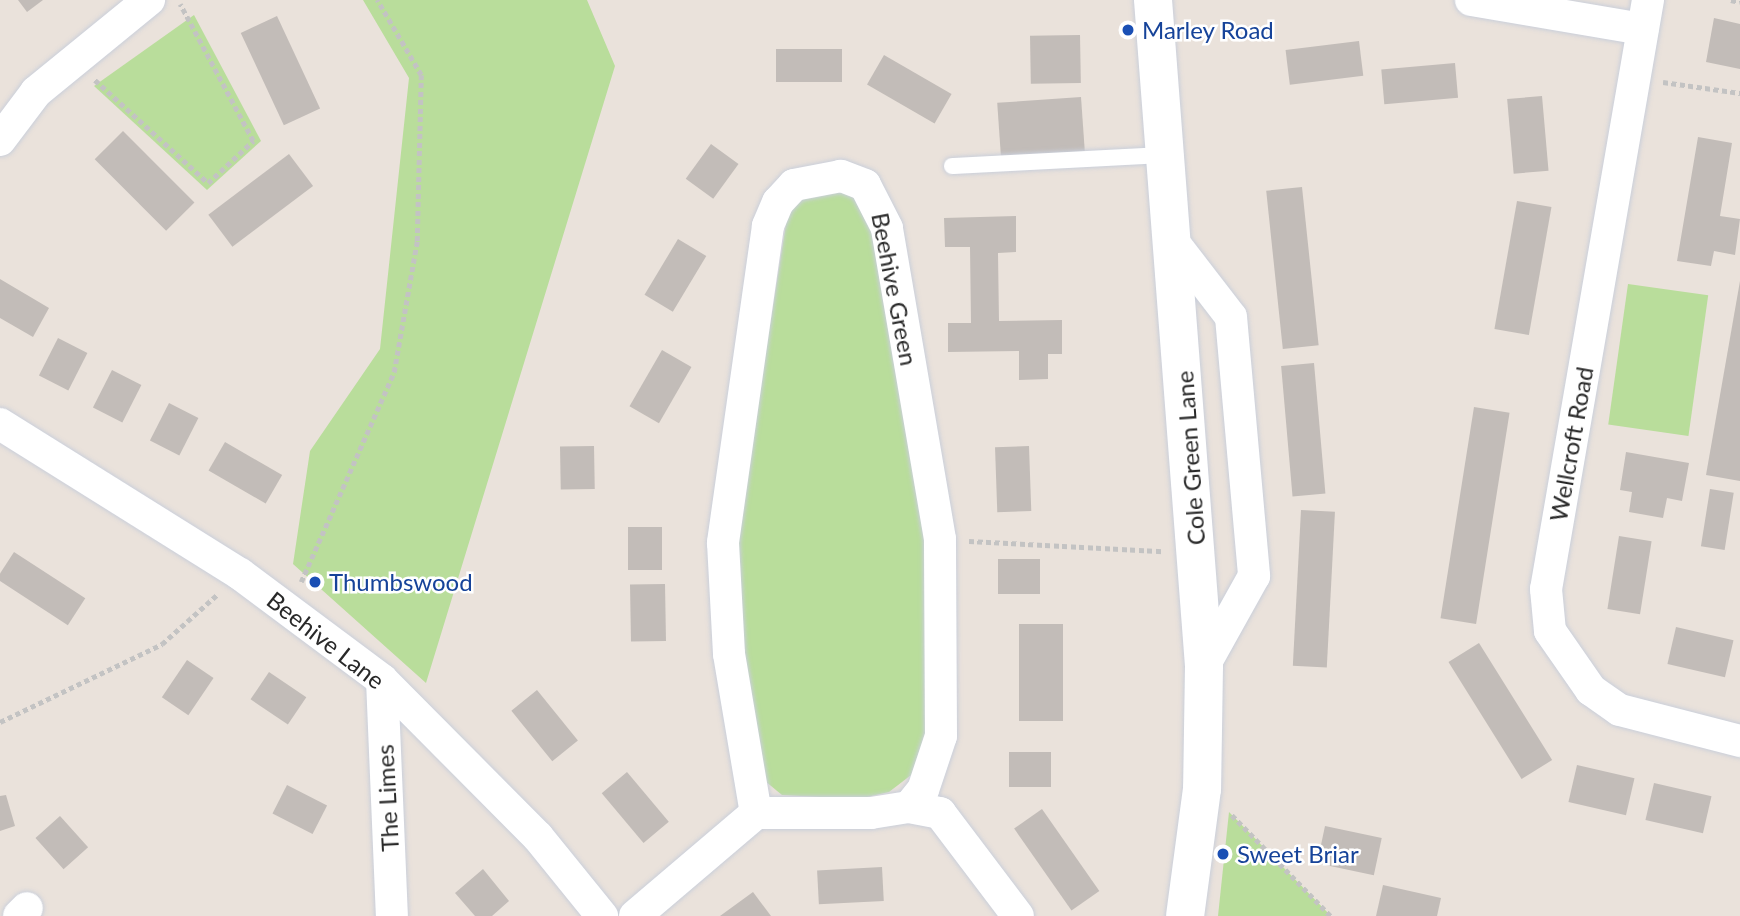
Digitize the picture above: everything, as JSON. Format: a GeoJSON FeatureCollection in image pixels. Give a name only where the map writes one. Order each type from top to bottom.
{"type":"FeatureCollection","features":[{"type":"Feature","properties":{"kind":"street"},"geometry":{"type":"LineString","coordinates":[[0,140],[36,92],[73,59],[149,0]]}},
{"type":"Feature","properties":{"kind":"street","name":"Cole Green Lane"},"geometry":{"type":"LineString","coordinates":[[1153,0],[1198,553],[1204,666],[1202,789],[1185,916]]}},
{"type":"Feature","properties":{"kind":"street"},"geometry":{"type":"LineString","coordinates":[[1471,0],[1645,15]]}},
{"type":"Feature","properties":{"kind":"street","name":"Wellcroft Road"},"geometry":{"type":"LineString","coordinates":[[1645,15],[1546,589],[1550,631],[1591,690],[1619,710],[1740,741]]}},
{"type":"Feature","properties":{"kind":"street","name":"Beehive Green"},"geometry":{"type":"LineString","coordinates":[[756,813],[729,654],[723,543],[768,226],[778,202],[794,185],[841,176],[865,185],[880,205],[940,540],[945,704],[932,765],[909,807]]}},
{"type":"Feature","properties":{"kind":"street"},"geometry":{"type":"LineString","coordinates":[[1174,243],[1231,317],[1254,576],[1204,666]]}},
{"type":"Feature","properties":{"kind":"street","name":"Beehive Lane"},"geometry":{"type":"LineString","coordinates":[[4,436],[240,574],[382,680],[538,837],[602,916]]}},
{"type":"Feature","properties":{"kind":"street","name":"The Limes"},"geometry":{"type":"LineString","coordinates":[[382,680],[393,916]]}},
{"type":"Feature","properties":{"kind":"street"},"geometry":{"type":"LineString","coordinates":[[635,916],[756,813],[871,813],[909,807],[940,813],[1018,916]]}},
{"type":"Feature","properties":{"kind":"lane"},"geometry":{"type":"LineString","coordinates":[[952,166],[1166,155]]}},
{"type":"Feature","properties":{"kind":"path"},"geometry":{"type":"LineString","coordinates":[[73,59],[208,183],[253,141],[178,0]]}},
{"type":"Feature","properties":{"kind":"path"},"geometry":{"type":"LineString","coordinates":[[289,610],[394,372],[416,240],[421,75],[377,0]]}},
{"type":"Feature","properties":{"kind":"path"},"geometry":{"type":"LineString","coordinates":[[1731,0],[1740,2]]}},
{"type":"Feature","properties":{"kind":"path"},"geometry":{"type":"LineString","coordinates":[[1634,78],[1740,93]]}},
{"type":"Feature","properties":{"kind":"path"},"geometry":{"type":"LineString","coordinates":[[940,540],[1198,553]]}},
{"type":"Feature","properties":{"kind":"path"},"geometry":{"type":"LineString","coordinates":[[0,722],[162,644],[240,574]]}},
{"type":"Feature","properties":{"kind":"path"},"geometry":{"type":"LineString","coordinates":[[1202,789],[1331,916]]}},
{"type":"Feature","properties":{"kind":"green space"},"geometry":{"type":"Polygon","coordinates":[[[363,0],[587,0],[615,66],[426,683],[293,564],[310,451],[380,349],[409,78],[363,0]]]}},
{"type":"Feature","properties":{"kind":"green space"},"geometry":{"type":"Polygon","coordinates":[[[194,15],[261,141],[207,190],[94,86],[194,15]]]}},
{"type":"Feature","properties":{"kind":"green space"},"geometry":{"type":"Polygon","coordinates":[[[847,190],[864,207],[877,245],[930,532],[936,704],[915,772],[889,792],[858,799],[782,795],[759,776],[740,648],[735,547],[788,211],[807,192],[847,190]]]}},
{"type":"Feature","properties":{"kind":"green space"},"geometry":{"type":"Polygon","coordinates":[[[1628,284],[1708,295],[1688,436],[1608,425],[1628,284]]]}},
{"type":"Feature","properties":{"kind":"green space"},"geometry":{"type":"Polygon","coordinates":[[[1229,812],[1331,916],[1218,916],[1229,812]]]}},
{"type":"Feature","properties":{"kind":"building"},"geometry":{"type":"Polygon","coordinates":[[[18,0],[43,0],[27,12],[18,0]]]}},
{"type":"Feature","properties":{"kind":"building"},"geometry":{"type":"Polygon","coordinates":[[[277,16],[320,108],[284,125],[241,33],[277,16]]]}},
{"type":"Feature","properties":{"kind":"building"},"geometry":{"type":"Polygon","coordinates":[[[1714,18],[1740,24],[1740,69],[1706,62],[1714,18]]]}},
{"type":"Feature","properties":{"kind":"building"},"geometry":{"type":"Polygon","coordinates":[[[1080,35],[1081,83],[1031,84],[1030,36],[1080,35]]]}},
{"type":"Feature","properties":{"kind":"building"},"geometry":{"type":"Polygon","coordinates":[[[1359,41],[1363,76],[1290,85],[1286,50],[1359,41]]]}},
{"type":"Feature","properties":{"kind":"building"},"geometry":{"type":"Polygon","coordinates":[[[776,49],[842,49],[842,82],[776,82],[776,49]]]}},
{"type":"Feature","properties":{"kind":"building"},"geometry":{"type":"Polygon","coordinates":[[[884,55],[952,94],[935,123],[867,84],[884,55]]]}},
{"type":"Feature","properties":{"kind":"building"},"geometry":{"type":"Polygon","coordinates":[[[1455,63],[1458,98],[1384,104],[1381,69],[1455,63]]]}},
{"type":"Feature","properties":{"kind":"building"},"geometry":{"type":"Polygon","coordinates":[[[1542,96],[1549,171],[1514,174],[1507,99],[1542,96]]]}},
{"type":"Feature","properties":{"kind":"building"},"geometry":{"type":"Polygon","coordinates":[[[1081,97],[1085,152],[1001,158],[997,103],[1081,97]]]}},
{"type":"Feature","properties":{"kind":"building"},"geometry":{"type":"Polygon","coordinates":[[[123,131],[194,202],[166,231],[95,159],[123,131]]]}},
{"type":"Feature","properties":{"kind":"building"},"geometry":{"type":"Polygon","coordinates":[[[1698,137],[1732,143],[1720,216],[1740,219],[1735,255],[1714,251],[1711,266],[1677,261],[1698,137]]]}},
{"type":"Feature","properties":{"kind":"building"},"geometry":{"type":"Polygon","coordinates":[[[711,144],[739,164],[713,199],[686,179],[711,144]]]}},
{"type":"Feature","properties":{"kind":"building"},"geometry":{"type":"Polygon","coordinates":[[[289,154],[313,186],[232,247],[208,215],[289,154]]]}},
{"type":"Feature","properties":{"kind":"building"},"geometry":{"type":"Polygon","coordinates":[[[1302,187],[1319,345],[1283,349],[1266,191],[1302,187]]]}},
{"type":"Feature","properties":{"kind":"building"},"geometry":{"type":"Polygon","coordinates":[[[1517,201],[1551,207],[1529,335],[1494,329],[1517,201]]]}},
{"type":"Feature","properties":{"kind":"building"},"geometry":{"type":"Polygon","coordinates":[[[1016,216],[1016,252],[998,253],[999,321],[1062,320],[1062,354],[1048,354],[1048,379],[1019,380],[1019,351],[948,352],[948,323],[971,323],[970,247],[945,247],[944,218],[1016,216]]]}},
{"type":"Feature","properties":{"kind":"building"},"geometry":{"type":"Polygon","coordinates":[[[678,239],[706,256],[673,312],[645,295],[678,239]]]}},
{"type":"Feature","properties":{"kind":"building"},"geometry":{"type":"Polygon","coordinates":[[[0,279],[49,308],[33,337],[0,318],[0,279]]]}},
{"type":"Feature","properties":{"kind":"building"},"geometry":{"type":"Polygon","coordinates":[[[1740,281],[1740,481],[1706,475],[1740,281]]]}},
{"type":"Feature","properties":{"kind":"building"},"geometry":{"type":"Polygon","coordinates":[[[58,338],[87,353],[68,390],[39,375],[58,338]]]}},
{"type":"Feature","properties":{"kind":"building"},"geometry":{"type":"Polygon","coordinates":[[[662,350],[691,367],[659,423],[630,406],[662,350]]]}},
{"type":"Feature","properties":{"kind":"building"},"geometry":{"type":"Polygon","coordinates":[[[1314,363],[1325,494],[1293,496],[1281,366],[1314,363]]]}},
{"type":"Feature","properties":{"kind":"building"},"geometry":{"type":"Polygon","coordinates":[[[112,370],[141,385],[122,422],[93,407],[112,370]]]}},
{"type":"Feature","properties":{"kind":"building"},"geometry":{"type":"Polygon","coordinates":[[[169,403],[198,418],[179,455],[150,440],[169,403]]]}},
{"type":"Feature","properties":{"kind":"building"},"geometry":{"type":"Polygon","coordinates":[[[1474,407],[1510,413],[1476,624],[1441,618],[1474,407]]]}},
{"type":"Feature","properties":{"kind":"building"},"geometry":{"type":"Polygon","coordinates":[[[225,442],[282,475],[266,504],[208,471],[225,442]]]}},
{"type":"Feature","properties":{"kind":"building"},"geometry":{"type":"Polygon","coordinates":[[[594,446],[595,489],[561,490],[560,447],[594,446]]]}},
{"type":"Feature","properties":{"kind":"building"},"geometry":{"type":"Polygon","coordinates":[[[1029,446],[1031,511],[997,512],[995,447],[1029,446]]]}},
{"type":"Feature","properties":{"kind":"building"},"geometry":{"type":"Polygon","coordinates":[[[1626,452],[1689,463],[1682,501],[1667,498],[1663,518],[1629,512],[1632,492],[1620,490],[1626,452]]]}},
{"type":"Feature","properties":{"kind":"building"},"geometry":{"type":"Polygon","coordinates":[[[1710,489],[1734,493],[1725,550],[1701,546],[1710,489]]]}},
{"type":"Feature","properties":{"kind":"building"},"geometry":{"type":"Polygon","coordinates":[[[1301,510],[1335,512],[1327,668],[1293,666],[1301,510]]]}},
{"type":"Feature","properties":{"kind":"building"},"geometry":{"type":"Polygon","coordinates":[[[628,527],[662,527],[662,570],[628,570],[628,527]]]}},
{"type":"Feature","properties":{"kind":"building"},"geometry":{"type":"Polygon","coordinates":[[[1619,536],[1652,541],[1640,614],[1607,609],[1619,536]]]}},
{"type":"Feature","properties":{"kind":"building"},"geometry":{"type":"Polygon","coordinates":[[[14,552],[85,598],[68,625],[0,581],[0,574],[14,552]]]}},
{"type":"Feature","properties":{"kind":"building"},"geometry":{"type":"Polygon","coordinates":[[[998,559],[1040,559],[1040,594],[998,594],[998,559]]]}},
{"type":"Feature","properties":{"kind":"building"},"geometry":{"type":"Polygon","coordinates":[[[665,584],[666,641],[631,642],[630,585],[665,584]]]}},
{"type":"Feature","properties":{"kind":"building"},"geometry":{"type":"Polygon","coordinates":[[[1019,624],[1063,624],[1063,721],[1019,721],[1019,624]]]}},
{"type":"Feature","properties":{"kind":"building"},"geometry":{"type":"Polygon","coordinates":[[[1676,627],[1733,640],[1725,677],[1667,664],[1676,627]]]}},
{"type":"Feature","properties":{"kind":"building"},"geometry":{"type":"Polygon","coordinates":[[[1479,643],[1552,760],[1522,779],[1448,662],[1479,643]]]}},
{"type":"Feature","properties":{"kind":"building"},"geometry":{"type":"Polygon","coordinates":[[[187,660],[214,678],[188,715],[162,697],[187,660]]]}},
{"type":"Feature","properties":{"kind":"building"},"geometry":{"type":"Polygon","coordinates":[[[269,672],[306,697],[288,725],[251,699],[269,672]]]}},
{"type":"Feature","properties":{"kind":"building"},"geometry":{"type":"Polygon","coordinates":[[[537,690],[578,741],[552,761],[511,711],[537,690]]]}},
{"type":"Feature","properties":{"kind":"building"},"geometry":{"type":"Polygon","coordinates":[[[1009,752],[1051,752],[1051,787],[1009,787],[1009,752]]]}},
{"type":"Feature","properties":{"kind":"building"},"geometry":{"type":"Polygon","coordinates":[[[1577,765],[1634,778],[1626,815],[1568,802],[1577,765]]]}},
{"type":"Feature","properties":{"kind":"building"},"geometry":{"type":"Polygon","coordinates":[[[627,772],[669,822],[644,843],[602,793],[627,772]]]}},
{"type":"Feature","properties":{"kind":"building"},"geometry":{"type":"Polygon","coordinates":[[[1654,783],[1711,796],[1703,833],[1645,820],[1654,783]]]}},
{"type":"Feature","properties":{"kind":"building"},"geometry":{"type":"Polygon","coordinates":[[[287,785],[327,805],[313,834],[272,814],[287,785]]]}},
{"type":"Feature","properties":{"kind":"building"},"geometry":{"type":"Polygon","coordinates":[[[6,795],[15,826],[0,831],[0,796],[6,795]]]}},
{"type":"Feature","properties":{"kind":"building"},"geometry":{"type":"Polygon","coordinates":[[[1042,809],[1099,891],[1072,910],[1014,829],[1042,809]]]}},
{"type":"Feature","properties":{"kind":"building"},"geometry":{"type":"Polygon","coordinates":[[[60,816],[88,847],[64,869],[35,838],[60,816]]]}},
{"type":"Feature","properties":{"kind":"building"},"geometry":{"type":"Polygon","coordinates":[[[1325,826],[1382,838],[1374,875],[1317,863],[1325,826]]]}},
{"type":"Feature","properties":{"kind":"building"},"geometry":{"type":"Polygon","coordinates":[[[882,867],[884,901],[819,904],[817,870],[882,867]]]}},
{"type":"Feature","properties":{"kind":"building"},"geometry":{"type":"Polygon","coordinates":[[[483,869],[509,901],[492,916],[475,916],[455,893],[483,869]]]}},
{"type":"Feature","properties":{"kind":"building"},"geometry":{"type":"Polygon","coordinates":[[[1383,885],[1441,898],[1437,916],[1376,916],[1383,885]]]}},
{"type":"Feature","properties":{"kind":"building"},"geometry":{"type":"Polygon","coordinates":[[[753,892],[771,916],[720,916],[753,892]]]}},
{"type":"Feature","properties":{"kind":"place","name":"Marley Road"},"geometry":{"type":"Point","coordinates":[1128,30]}},
{"type":"Feature","properties":{"kind":"place","name":"Thumbswood"},"geometry":{"type":"Point","coordinates":[315,582]}},
{"type":"Feature","properties":{"kind":"place","name":"Sweet Briar"},"geometry":{"type":"Point","coordinates":[1223,854]}}]}
